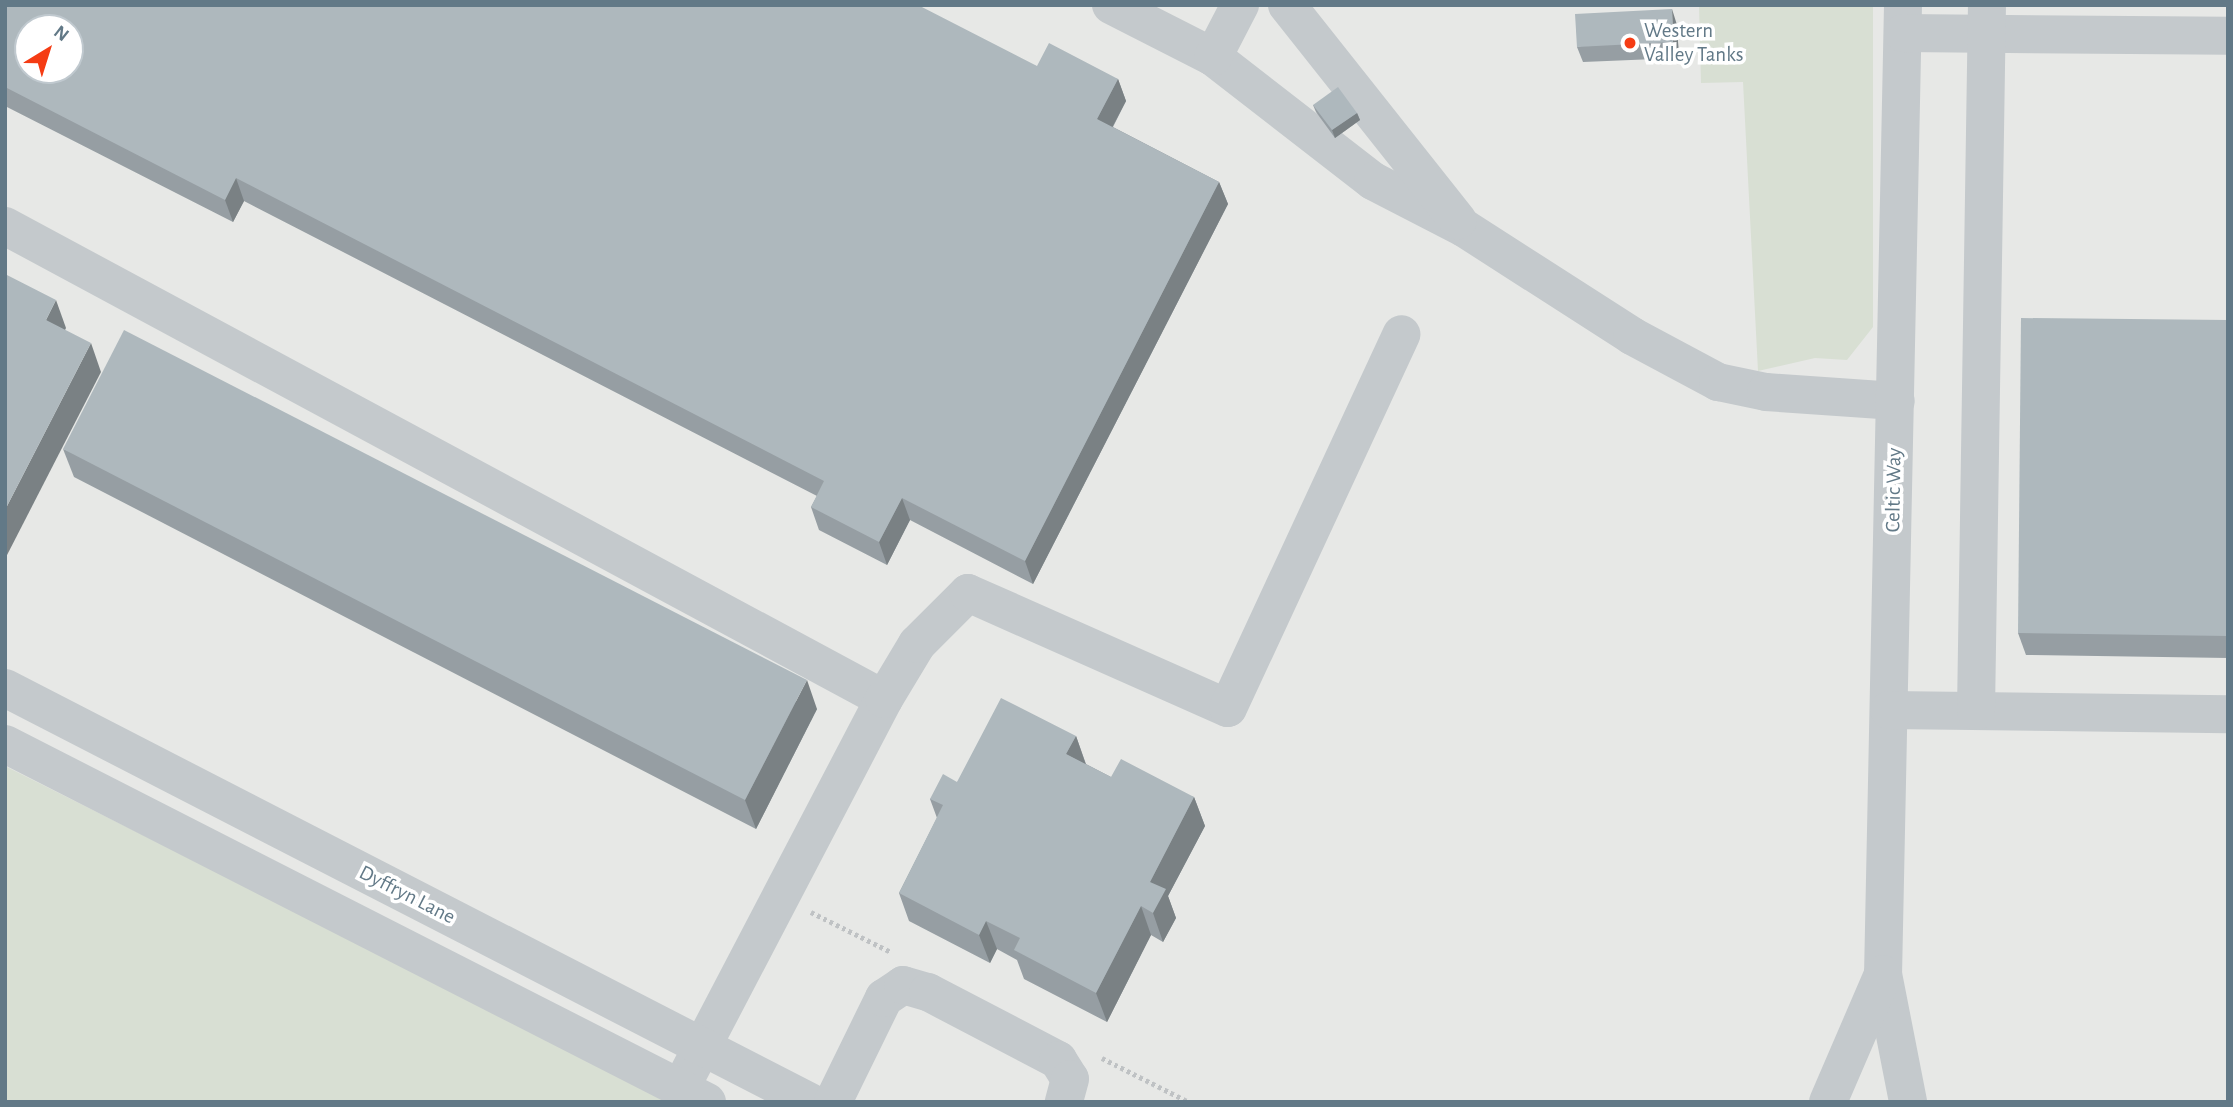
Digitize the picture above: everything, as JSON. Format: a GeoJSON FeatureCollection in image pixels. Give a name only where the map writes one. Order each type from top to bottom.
{"type":"FeatureCollection","features":[{"type":"Feature","properties":{"kind":"street"},"geometry":{"type":"LineString","coordinates":[[1111,5],[1213,57],[1373,181],[1464,228],[1632,336],[1718,382],[1766,392],[1896,401]]}},
{"type":"Feature","properties":{"kind":"street"},"geometry":{"type":"LineString","coordinates":[[1213,57],[1240,5]]}},
{"type":"Feature","properties":{"kind":"street"},"geometry":{"type":"LineString","coordinates":[[1287,5],[1464,228]]}},
{"type":"Feature","properties":{"kind":"street"},"geometry":{"type":"LineString","coordinates":[[1903,19],[1987,19],[2228,36]]}},
{"type":"Feature","properties":{"kind":"street","name":"Celtic Way"},"geometry":{"type":"LineString","coordinates":[[1903,19],[1884,974],[1908,1102]]}},
{"type":"Feature","properties":{"kind":"street"},"geometry":{"type":"LineString","coordinates":[[1976,711],[1987,19]]}},
{"type":"Feature","properties":{"kind":"street"},"geometry":{"type":"LineString","coordinates":[[5,226],[884,699]]}},
{"type":"Feature","properties":{"kind":"street"},"geometry":{"type":"LineString","coordinates":[[5,744],[694,1095],[702,1047],[884,699],[918,644],[968,593],[1228,708],[1402,334]]}},
{"type":"Feature","properties":{"kind":"street","name":"Dyffryn Lane"},"geometry":{"type":"LineString","coordinates":[[5,688],[810,1102]]}},
{"type":"Feature","properties":{"kind":"street"},"geometry":{"type":"LineString","coordinates":[[1889,710],[2228,714]]}},
{"type":"Feature","properties":{"kind":"street","name":"Celtic Way"},"geometry":{"type":"LineString","coordinates":[[1828,1102],[1884,974]]}},
{"type":"Feature","properties":{"kind":"street"},"geometry":{"type":"LineString","coordinates":[[833,1102],[884,998],[903,985],[928,992],[1046,1051],[1070,1079],[1065,1102]]}},
{"type":"Feature","properties":{"kind":"shaded area"},"geometry":{"type":"Polygon","coordinates":[[[5,5],[2228,5],[2228,1102],[5,1102],[5,5]]]}},
{"type":"Feature","properties":{"kind":"shaded area"},"geometry":{"type":"Polygon","coordinates":[[[1699,5],[1873,5],[1873,327],[1847,360],[1815,358],[1758,371],[1743,82],[1701,83],[1699,5]]]}},
{"type":"Feature","properties":{"kind":"shaded area"},"geometry":{"type":"Polygon","coordinates":[[[5,766],[676,1102],[5,1102],[5,766]]]}},
{"type":"Feature","properties":{"kind":"building"},"geometry":{"type":"Polygon","coordinates":[[[5,5],[918,5],[1037,66],[1049,43],[1118,79],[1097,119],[1219,182],[1025,561],[902,498],[879,542],[811,507],[824,481],[236,178],[225,200],[5,87],[5,5]]]}},
{"type":"Feature","properties":{"kind":"building"},"geometry":{"type":"Polygon","coordinates":[[[1672,9],[1673,42],[1577,47],[1575,14],[1672,9]]]}},
{"type":"Feature","properties":{"kind":"building"},"geometry":{"type":"Polygon","coordinates":[[[1338,87],[1357,113],[1332,130],[1313,105],[1338,87]]]}},
{"type":"Feature","properties":{"kind":"building"},"geometry":{"type":"Polygon","coordinates":[[[5,274],[56,300],[46,320],[91,343],[5,510],[5,274]]]}},
{"type":"Feature","properties":{"kind":"building"},"geometry":{"type":"Polygon","coordinates":[[[2021,318],[2228,320],[2228,636],[2018,633],[2021,318]]]}},
{"type":"Feature","properties":{"kind":"building"},"geometry":{"type":"Polygon","coordinates":[[[124,330],[807,680],[745,800],[63,449],[124,330]]]}},
{"type":"Feature","properties":{"kind":"building"},"geometry":{"type":"Polygon","coordinates":[[[1001,698],[1076,736],[1066,754],[1111,777],[1121,759],[1194,797],[1150,882],[1166,889],[1153,913],[1141,906],[1096,993],[1014,950],[1020,938],[986,921],[979,935],[899,893],[943,805],[930,799],[943,774],[957,782],[1001,698]]]}},
{"type":"Feature","properties":{"kind":"place","name":"Western Valley Tanks"},"geometry":{"type":"Point","coordinates":[1630,43]}}]}
